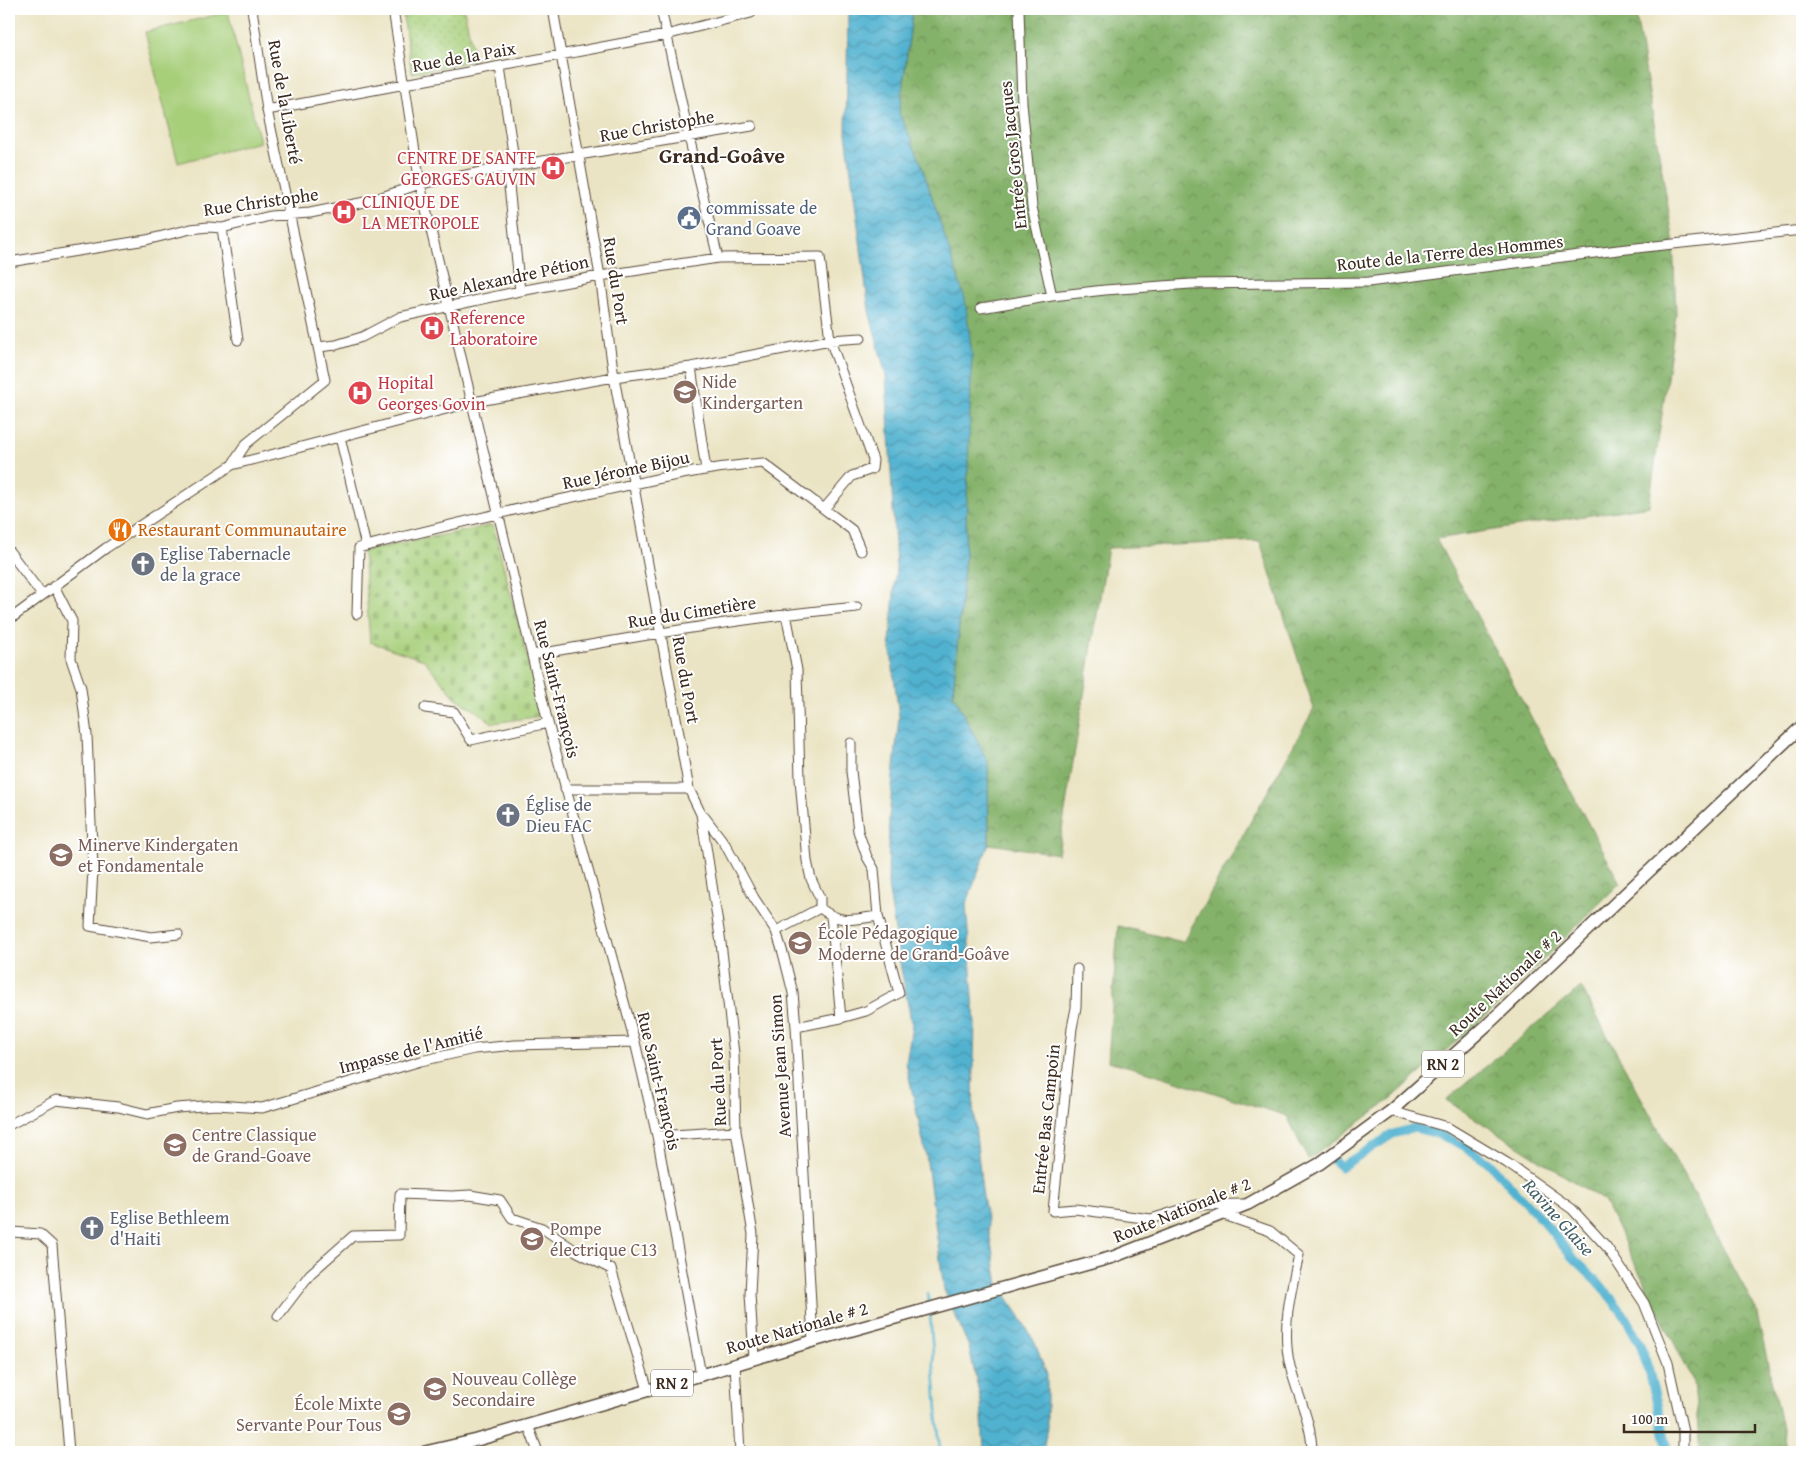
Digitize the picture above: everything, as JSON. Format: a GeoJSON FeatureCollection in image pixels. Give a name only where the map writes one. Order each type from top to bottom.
{"type":"FeatureCollection","features":[{"type":"Feature","properties":{"kind":"main road","name":"Route Nationale # 2"},"geometry":{"type":"LineString","coordinates":[[425,1452],[528,1425],[813,1341],[1113,1257],[1248,1204],[1319,1164],[1391,1111],[1487,1025],[1802,726]]}},
{"type":"Feature","properties":{"kind":"street","name":"Rue de la Liberté"},"geometry":{"type":"LineString","coordinates":[[253,9],[267,110],[318,347]]}},
{"type":"Feature","properties":{"kind":"street","name":"Rue Saint-François"},"geometry":{"type":"LineString","coordinates":[[393,9],[420,184],[548,723],[635,1042],[657,1136],[701,1375]]}},
{"type":"Feature","properties":{"kind":"street","name":"Rue du Port"},"geometry":{"type":"LineString","coordinates":[[553,9],[600,276],[614,377],[662,632],[689,789],[701,814],[721,943],[734,1054],[736,1131],[752,1234],[750,1294],[754,1358]]}},
{"type":"Feature","properties":{"kind":"street"},"geometry":{"type":"LineString","coordinates":[[661,9],[718,258]]}},
{"type":"Feature","properties":{"kind":"street","name":"Rue de la Paix"},"geometry":{"type":"LineString","coordinates":[[267,110],[404,83],[500,68],[666,35],[752,14],[754,9]]}},
{"type":"Feature","properties":{"kind":"street","name":"Entrée Gros Jacques"},"geometry":{"type":"LineString","coordinates":[[1019,9],[1022,103],[1032,207],[1052,296]]}},
{"type":"Feature","properties":{"kind":"street"},"geometry":{"type":"LineString","coordinates":[[500,68],[511,167],[520,291]]}},
{"type":"Feature","properties":{"kind":"street","name":"Rue Christophe"},"geometry":{"type":"LineString","coordinates":[[9,262],[146,240],[208,226],[222,228],[270,216],[290,215],[370,201],[420,184],[752,126]]}},
{"type":"Feature","properties":{"kind":"street"},"geometry":{"type":"LineString","coordinates":[[222,228],[238,340]]}},
{"type":"Feature","properties":{"kind":"street","name":"Route de la Terre des Hommes"},"geometry":{"type":"LineString","coordinates":[[981,308],[1052,296],[1191,284],[1368,282],[1618,250],[1802,230]]}},
{"type":"Feature","properties":{"kind":"street","name":"Rue Alexandre Pétion"},"geometry":{"type":"LineString","coordinates":[[318,347],[336,345],[362,337],[400,317],[600,276],[718,258],[820,257],[830,340]]}},
{"type":"Feature","properties":{"kind":"street"},"geometry":{"type":"LineString","coordinates":[[9,620],[106,548],[232,466],[473,402],[614,377],[690,367],[830,340],[861,338]]}},
{"type":"Feature","properties":{"kind":"street"},"geometry":{"type":"LineString","coordinates":[[824,510],[852,476],[872,469],[873,460],[830,340]]}},
{"type":"Feature","properties":{"kind":"street"},"geometry":{"type":"LineString","coordinates":[[232,466],[246,444],[325,380],[318,347]]}},
{"type":"Feature","properties":{"kind":"street"},"geometry":{"type":"LineString","coordinates":[[690,367],[706,470]]}},
{"type":"Feature","properties":{"kind":"street"},"geometry":{"type":"LineString","coordinates":[[340,437],[366,546],[360,548],[357,614]]}},
{"type":"Feature","properties":{"kind":"street","name":"Rue Jérome Bijou"},"geometry":{"type":"LineString","coordinates":[[366,546],[498,513],[635,484],[706,470],[763,463],[852,530],[860,551]]}},
{"type":"Feature","properties":{"kind":"street"},"geometry":{"type":"LineString","coordinates":[[9,551],[42,595]]}},
{"type":"Feature","properties":{"kind":"street"},"geometry":{"type":"LineString","coordinates":[[54,586],[72,621],[71,659],[81,688],[87,735],[93,868],[90,926],[151,937],[178,934]]}},
{"type":"Feature","properties":{"kind":"street","name":"Rue du Cimetière"},"geometry":{"type":"LineString","coordinates":[[532,655],[662,632],[786,614],[857,607]]}},
{"type":"Feature","properties":{"kind":"street"},"geometry":{"type":"LineString","coordinates":[[786,614],[797,670],[801,797],[807,861],[811,879],[820,898],[820,908]]}},
{"type":"Feature","properties":{"kind":"street"},"geometry":{"type":"LineString","coordinates":[[425,708],[454,712],[471,740],[548,723]]}},
{"type":"Feature","properties":{"kind":"street"},"geometry":{"type":"LineString","coordinates":[[796,1027],[866,1011],[899,993],[878,916],[874,869],[867,857],[858,831],[851,771],[851,743]]}},
{"type":"Feature","properties":{"kind":"street"},"geometry":{"type":"LineString","coordinates":[[565,789],[689,789]]}},
{"type":"Feature","properties":{"kind":"street","name":"Avenue Jean Simon"},"geometry":{"type":"LineString","coordinates":[[701,814],[725,844],[754,898],[776,931],[784,953],[796,1027],[813,1341]]}},
{"type":"Feature","properties":{"kind":"street"},"geometry":{"type":"LineString","coordinates":[[820,908],[831,916],[843,920],[878,916]]}},
{"type":"Feature","properties":{"kind":"street"},"geometry":{"type":"LineString","coordinates":[[776,931],[820,908]]}},
{"type":"Feature","properties":{"kind":"street"},"geometry":{"type":"LineString","coordinates":[[831,916],[841,1018]]}},
{"type":"Feature","properties":{"kind":"street","name":"Entrée Bas Campoin"},"geometry":{"type":"LineString","coordinates":[[1077,969],[1077,988],[1053,1211],[1075,1209],[1151,1219],[1196,1205],[1248,1204]]}},
{"type":"Feature","properties":{"kind":"street","name":"Impasse de l'Amitié"},"geometry":{"type":"LineString","coordinates":[[9,1125],[56,1100],[118,1107],[147,1114],[176,1108],[216,1105],[262,1108],[421,1061],[474,1048],[635,1042]]}},
{"type":"Feature","properties":{"kind":"street"},"geometry":{"type":"LineString","coordinates":[[1391,1111],[1448,1127],[1507,1163],[1572,1209],[1606,1246],[1644,1303],[1668,1363],[1683,1431],[1683,1452]]}},
{"type":"Feature","properties":{"kind":"street"},"geometry":{"type":"LineString","coordinates":[[657,1136],[736,1131]]}},
{"type":"Feature","properties":{"kind":"street"},"geometry":{"type":"LineString","coordinates":[[278,1316],[310,1274],[353,1236],[399,1234],[400,1194],[452,1196],[470,1194],[500,1200],[512,1218],[542,1228],[576,1251],[611,1269],[648,1390]]}},
{"type":"Feature","properties":{"kind":"street"},"geometry":{"type":"LineString","coordinates":[[1224,1215],[1270,1232],[1299,1255],[1286,1333],[1289,1365],[1312,1436],[1312,1452]]}},
{"type":"Feature","properties":{"kind":"street"},"geometry":{"type":"LineString","coordinates":[[10,1231],[40,1234],[52,1245],[69,1452]]}},
{"type":"Feature","properties":{"kind":"street"},"geometry":{"type":"LineString","coordinates":[[735,1364],[740,1452]]}},
{"type":"Feature","properties":{"kind":"street"},"geometry":{"type":"LineString","coordinates":[[528,1425],[538,1452]]}},
{"type":"Feature","properties":{"kind":"green space"},"geometry":{"type":"Polygon","coordinates":[[[402,9],[464,9],[475,60],[412,73],[402,9]]]}},
{"type":"Feature","properties":{"kind":"green space"},"geometry":{"type":"Polygon","coordinates":[[[913,9],[1635,9],[1673,237],[1676,314],[1649,506],[1436,539],[1620,883],[1502,1001],[1391,1099],[1308,1160],[1287,1116],[1108,1061],[1118,926],[1183,942],[1314,709],[1260,541],[1108,548],[1058,854],[989,844],[988,762],[953,694],[965,557],[971,354],[964,299],[920,160],[899,113],[913,9]]]}},
{"type":"Feature","properties":{"kind":"green space"},"geometry":{"type":"Polygon","coordinates":[[[228,12],[260,142],[178,163],[145,32],[228,12]]]}},
{"type":"Feature","properties":{"kind":"green space"},"geometry":{"type":"Polygon","coordinates":[[[493,525],[542,716],[493,723],[455,697],[424,660],[370,642],[363,551],[493,525]]]}},
{"type":"Feature","properties":{"kind":"green space"},"geometry":{"type":"Polygon","coordinates":[[[1581,987],[1756,1309],[1787,1452],[1700,1452],[1694,1383],[1604,1201],[1446,1100],[1581,987]]]}},
{"type":"Feature","properties":{"kind":"water"},"geometry":{"type":"Polygon","coordinates":[[[848,9],[913,9],[899,113],[920,160],[965,299],[972,354],[965,557],[953,694],[988,762],[989,844],[966,905],[975,1023],[973,1107],[982,1190],[998,1284],[1035,1343],[1047,1375],[1047,1427],[1043,1452],[984,1452],[981,1402],[969,1347],[944,1290],[926,1155],[906,1063],[912,1026],[888,885],[889,817],[899,717],[890,643],[896,568],[886,376],[869,311],[846,133],[848,9]]]}},
{"type":"Feature","properties":{"kind":"waterway","name":"Ravine Glaise"},"geometry":{"type":"LineString","coordinates":[[1334,1161],[1341,1167],[1393,1134],[1415,1128],[1438,1134],[1464,1146],[1489,1163],[1543,1221],[1572,1257],[1599,1283],[1623,1313],[1640,1344],[1649,1371],[1667,1452]]}},
{"type":"Feature","properties":{"kind":"waterway"},"geometry":{"type":"LineString","coordinates":[[928,1294],[929,1305]]}},
{"type":"Feature","properties":{"kind":"waterway"},"geometry":{"type":"LineString","coordinates":[[930,1313],[940,1452]]}},
{"type":"Feature","properties":{"kind":"place","name":"CENTRE DE SANTE GEORGES GAUVIN"},"geometry":{"type":"Point","coordinates":[553,168]}},
{"type":"Feature","properties":{"kind":"place","name":"CLINIQUE DE LA METROPOLE"},"geometry":{"type":"Point","coordinates":[344,212]}},
{"type":"Feature","properties":{"kind":"place","name":"commissate de Grand Goave"},"geometry":{"type":"Point","coordinates":[689,218]}},
{"type":"Feature","properties":{"kind":"place","name":"Reference Laboratoire"},"geometry":{"type":"Point","coordinates":[432,328]}},
{"type":"Feature","properties":{"kind":"place","name":"Nide Kindergarten"},"geometry":{"type":"Point","coordinates":[685,392]}},
{"type":"Feature","properties":{"kind":"place","name":"Hopital Georges Govin"},"geometry":{"type":"Point","coordinates":[360,393]}},
{"type":"Feature","properties":{"kind":"place","name":"Restaurant Communautaire"},"geometry":{"type":"Point","coordinates":[120,530]}},
{"type":"Feature","properties":{"kind":"place","name":"Eglise Tabernacle de la grace"},"geometry":{"type":"Point","coordinates":[143,564]}},
{"type":"Feature","properties":{"kind":"place","name":"Église de Dieu FAC"},"geometry":{"type":"Point","coordinates":[508,815]}},
{"type":"Feature","properties":{"kind":"place","name":"Minerve Kindergaten et Fondamentale"},"geometry":{"type":"Point","coordinates":[61,855]}},
{"type":"Feature","properties":{"kind":"place","name":"École Pédagogique Moderne de Grand-Goâve"},"geometry":{"type":"Point","coordinates":[800,943]}},
{"type":"Feature","properties":{"kind":"place","name":"Centre Classique de Grand-Goave"},"geometry":{"type":"Point","coordinates":[175,1145]}},
{"type":"Feature","properties":{"kind":"place","name":"Eglise Bethleem d'Haiti"},"geometry":{"type":"Point","coordinates":[92,1228]}},
{"type":"Feature","properties":{"kind":"place","name":"Pompe électrique C13"},"geometry":{"type":"Point","coordinates":[532,1239]}},
{"type":"Feature","properties":{"kind":"place","name":"Nouveau Collège Secondaire"},"geometry":{"type":"Point","coordinates":[435,1389]}},
{"type":"Feature","properties":{"kind":"place","name":"École Mixte Servante Pour Tous"},"geometry":{"type":"Point","coordinates":[399,1414]}},
{"type":"Feature","properties":{"kind":"district","name":"Grand-Goâve"},"geometry":{"type":"Point","coordinates":[722,155]}}]}
